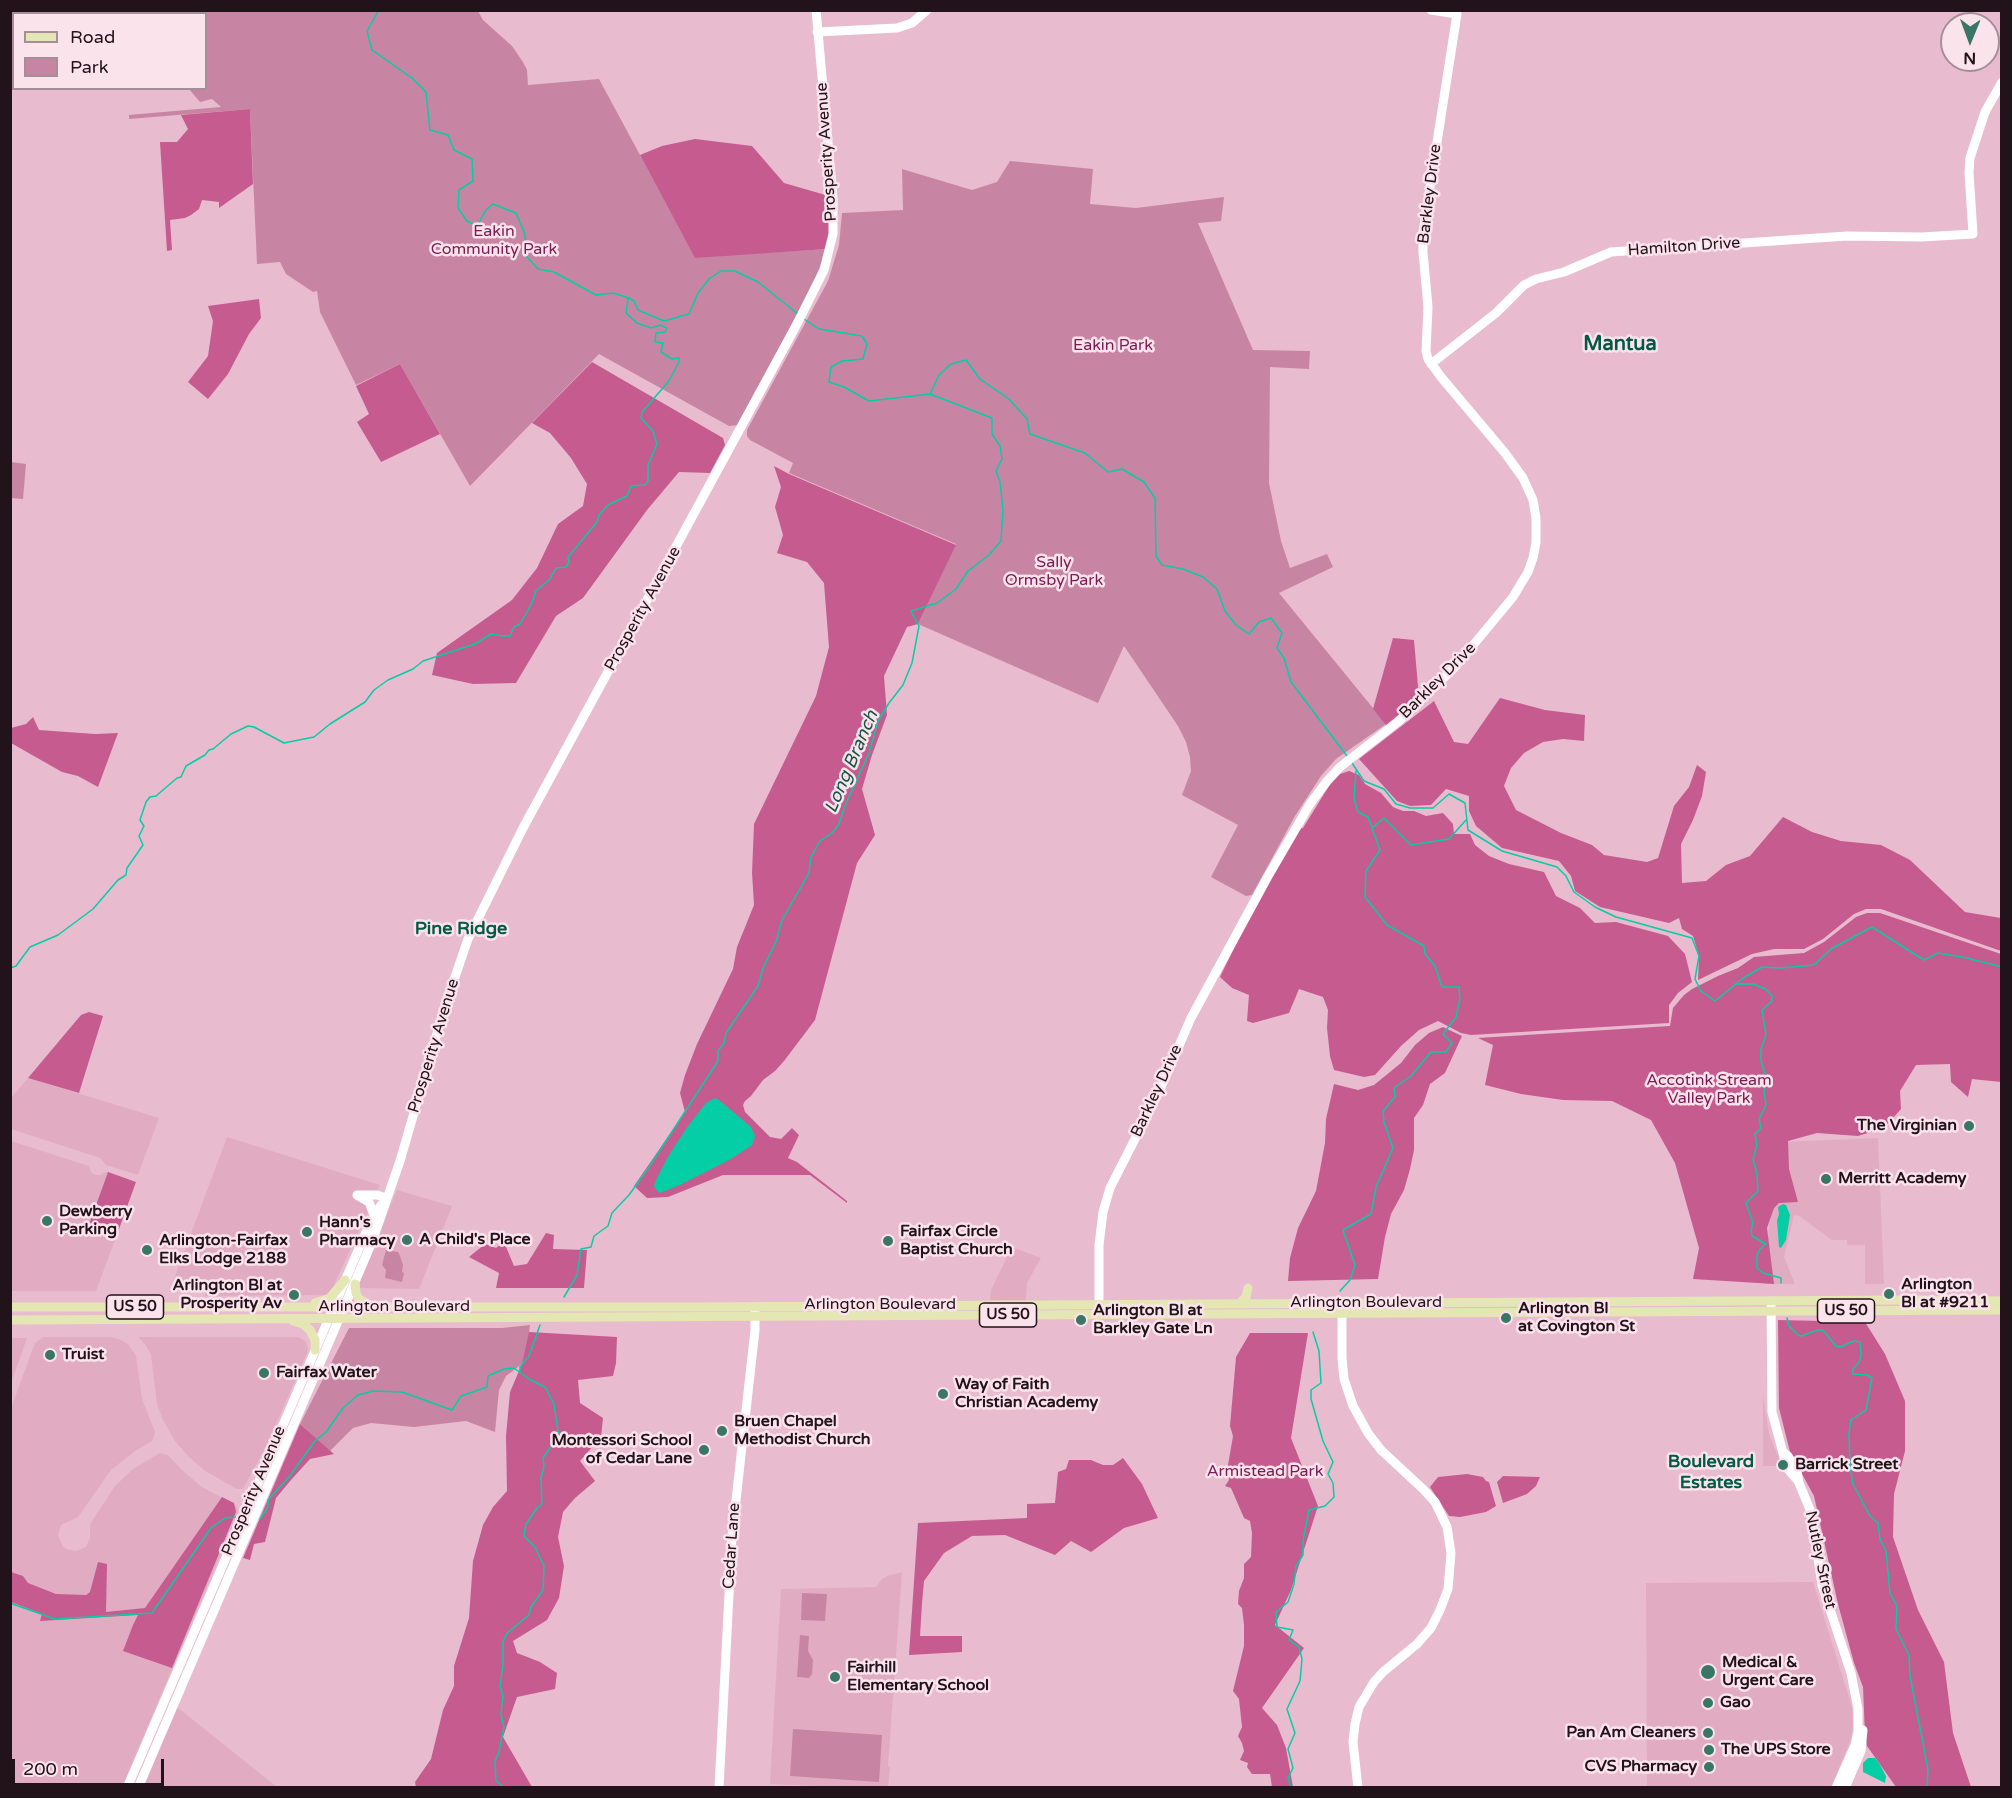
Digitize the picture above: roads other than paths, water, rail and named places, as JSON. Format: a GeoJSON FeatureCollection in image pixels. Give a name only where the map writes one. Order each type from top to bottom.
{"type":"FeatureCollection","features":[{"type":"Feature","properties":{"kind":"main road","name":"Prosperity Avenue"},"geometry":{"type":"LineString","coordinates":[[138,1788],[334,1318],[334,1306],[350,1282],[386,1198],[400,1161],[456,971],[480,913],[553,772],[807,306],[828,259],[834,219],[816,10]]}},
{"type":"Feature","properties":{"kind":"main road"},"geometry":{"type":"LineString","coordinates":[[817,32],[897,28],[912,23],[927,10]]}},
{"type":"Feature","properties":{"kind":"main road","name":"Barkley Drive"},"geometry":{"type":"LineString","coordinates":[[1099,1309],[1100,1225],[1115,1176],[1159,1092],[1191,1018],[1310,804],[1340,767],[1431,691],[1473,646],[1522,584],[1535,551],[1537,527],[1529,489],[1505,453],[1431,363],[1426,351],[1428,307],[1423,232],[1457,14],[1431,10]]}},
{"type":"Feature","properties":{"kind":"main road","name":"Hamilton Drive"},"geometry":{"type":"LineString","coordinates":[[1431,363],[1496,313],[1524,285],[1536,279],[1564,272],[1611,252],[1847,236],[1922,237],[1973,234],[1970,158],[1988,105],[2001,82]]}},
{"type":"Feature","properties":{"kind":"main road"},"geometry":{"type":"LineString","coordinates":[[374,1215],[369,1202],[357,1195],[377,1195],[386,1198]]}},
{"type":"Feature","properties":{"kind":"main road","name":"Prosperity Avenue"},"geometry":{"type":"LineString","coordinates":[[127,1788],[315,1350],[334,1318],[344,1307],[350,1282],[374,1215],[386,1198]]}},
{"type":"Feature","properties":{"kind":"main road"},"geometry":{"type":"LineString","coordinates":[[301,1306],[330,1298],[350,1282],[360,1300],[366,1304],[381,1307]]}},
{"type":"Feature","properties":{"kind":"main road"},"geometry":{"type":"LineString","coordinates":[[1239,1304],[1246,1297],[1248,1288]]}},
{"type":"Feature","properties":{"kind":"main road","name":"Arlington Boulevard"},"geometry":{"type":"LineString","coordinates":[[1099,1309],[1239,1304],[1771,1300],[2001,1301]]}},
{"type":"Feature","properties":{"kind":"main road","name":"Nutley Street"},"geometry":{"type":"LineString","coordinates":[[1771,1300],[1771,1399],[1774,1425],[1787,1468],[1799,1483],[1811,1512],[1822,1585],[1851,1673],[1858,1709],[1858,1732],[1852,1753],[1836,1788]]}},
{"type":"Feature","properties":{"kind":"main road","name":"Arlington Boulevard"},"geometry":{"type":"LineString","coordinates":[[10,1307],[334,1306],[755,1311]]}},
{"type":"Feature","properties":{"kind":"main road","name":"Arlington Boulevard"},"geometry":{"type":"LineString","coordinates":[[10,1320],[1099,1309],[1342,1313],[2001,1311]]}},
{"type":"Feature","properties":{"kind":"main road","name":"Cedar Lane"},"geometry":{"type":"LineString","coordinates":[[719,1788],[730,1559],[755,1311]]}},
{"type":"Feature","properties":{"kind":"main road"},"geometry":{"type":"LineString","coordinates":[[1342,1313],[1344,1379],[1353,1406],[1368,1433],[1381,1450],[1435,1502],[1447,1527],[1451,1553],[1448,1589],[1431,1628],[1417,1644],[1374,1682],[1359,1707],[1353,1742],[1358,1788]]}},
{"type":"Feature","properties":{"kind":"main road"},"geometry":{"type":"LineString","coordinates":[[273,1318],[296,1321],[306,1325],[314,1337],[315,1350]]}},
{"type":"Feature","properties":{"kind":"main road","name":"Nutley Street"},"geometry":{"type":"LineString","coordinates":[[1845,1788],[1861,1751],[1863,1732],[1862,1700],[1858,1685],[1851,1673]]}},
{"type":"Feature","properties":{"kind":"waterway"},"geometry":{"type":"LineString","coordinates":[[379,10],[367,31],[372,50],[412,78],[426,92],[430,130],[448,135],[454,150],[472,159],[473,181],[459,190],[458,208],[467,221],[477,226],[486,210],[493,204],[516,213],[525,234],[526,256],[538,269],[554,272],[596,295],[613,293],[629,298],[634,301],[638,310],[664,321],[689,314],[698,293],[709,279],[721,271],[735,271],[758,282],[798,314]]}},
{"type":"Feature","properties":{"kind":"waterway"},"geometry":{"type":"LineString","coordinates":[[10,968],[16,966],[30,947],[58,935],[93,909],[118,880],[126,875],[127,868],[143,845],[139,836],[144,826],[140,820],[146,802],[181,777],[186,766],[205,755],[231,734],[248,726],[284,743],[314,737],[365,702],[374,690],[388,680],[413,669],[423,661],[475,644],[491,634],[510,636],[514,627],[520,624],[536,591],[550,579],[556,568],[566,567],[569,562],[568,557],[597,522],[599,515],[608,505],[627,496],[631,486],[645,485],[648,481],[648,465],[657,444],[653,431],[641,418],[642,412],[669,381],[679,358],[672,359],[661,352],[663,343],[655,342],[656,333],[665,332],[667,328],[660,325],[651,328],[637,323],[626,313],[628,299]]}},
{"type":"Feature","properties":{"kind":"waterway"},"geometry":{"type":"LineString","coordinates":[[804,319],[819,329],[862,336],[867,344],[863,359],[842,361],[831,367],[829,382],[844,387],[869,401],[930,394],[939,375],[951,364],[966,360],[980,379],[1009,399],[1027,419],[1030,434],[1085,453],[1108,472],[1122,469],[1144,482],[1155,498],[1156,556],[1162,565],[1183,569],[1203,577],[1217,589],[1225,611],[1236,625],[1249,634],[1259,622],[1271,618],[1282,633],[1277,648],[1284,658],[1291,682],[1347,756]]}},
{"type":"Feature","properties":{"kind":"waterway","name":"Long Branch"},"geometry":{"type":"LineString","coordinates":[[564,1297],[577,1275],[581,1249],[591,1247],[594,1236],[608,1226],[612,1213],[629,1195],[649,1167],[718,1061],[718,1051],[724,1043],[726,1033],[758,986],[763,968],[776,942],[782,920],[809,873],[811,857],[820,841],[832,833],[839,824],[869,753],[878,721],[903,685],[912,663],[919,626],[911,611],[937,603],[956,589],[968,571],[989,555],[1001,541],[1003,510],[1000,482],[996,471],[1002,459],[1000,446],[992,434],[992,418],[930,394]]}},
{"type":"Feature","properties":{"kind":"waterway"},"geometry":{"type":"LineString","coordinates":[[1352,763],[1364,781],[1384,789],[1396,804],[1410,808],[1433,808],[1449,794],[1465,803],[1468,830],[1502,851],[1557,867],[1566,876],[1574,892],[1595,907],[1616,917],[1692,938],[1699,956],[1695,979],[1701,991],[1715,1001],[1742,979],[1762,967],[1814,965],[1831,949],[1872,927],[1924,960],[1938,953],[2002,967]]}},
{"type":"Feature","properties":{"kind":"waterway"},"geometry":{"type":"LineString","coordinates":[[1356,771],[1354,799],[1358,812],[1368,817],[1372,827]]}},
{"type":"Feature","properties":{"kind":"waterway"},"geometry":{"type":"LineString","coordinates":[[1340,1291],[1350,1280],[1355,1265],[1343,1230],[1371,1214],[1376,1187],[1393,1148],[1384,1122],[1383,1111],[1395,1097],[1394,1088],[1411,1076],[1431,1052],[1446,1052],[1452,1043],[1443,1034],[1456,1017],[1460,999],[1459,987],[1442,987],[1435,966],[1425,954],[1424,946],[1387,925],[1365,897],[1366,871],[1380,850],[1372,828],[1384,818],[1411,845],[1449,839],[1466,820]]}},
{"type":"Feature","properties":{"kind":"waterway"},"geometry":{"type":"LineString","coordinates":[[1735,984],[1753,984],[1766,989],[1772,996],[1772,1001],[1762,1010],[1766,1035],[1761,1049],[1761,1061],[1767,1079],[1764,1092],[1766,1105],[1759,1119],[1761,1128],[1755,1134],[1757,1145],[1753,1159],[1758,1191],[1746,1203],[1753,1223],[1752,1236],[1766,1244],[1757,1255],[1757,1268],[1763,1273],[1781,1278],[1781,1283]]}},
{"type":"Feature","properties":{"kind":"waterway"},"geometry":{"type":"LineString","coordinates":[[1787,1318],[1789,1326],[1801,1336],[1823,1330],[1836,1346],[1840,1347],[1854,1341],[1860,1342],[1861,1356],[1853,1369],[1853,1374],[1867,1375],[1872,1378],[1866,1410],[1851,1420],[1850,1466],[1853,1484],[1870,1516],[1878,1523],[1880,1539],[1886,1551],[1890,1593],[1897,1606],[1896,1629],[1909,1655],[1910,1676],[1928,1769],[1927,1788]]}},
{"type":"Feature","properties":{"kind":"waterway"},"geometry":{"type":"LineString","coordinates":[[520,1371],[520,1367],[529,1356],[540,1325]]}},
{"type":"Feature","properties":{"kind":"waterway"},"geometry":{"type":"LineString","coordinates":[[1291,1788],[1288,1778],[1293,1768],[1288,1749],[1295,1733],[1287,1709],[1300,1681],[1302,1659],[1299,1647],[1289,1640],[1293,1630],[1277,1627],[1276,1612],[1288,1602],[1294,1584],[1296,1566],[1303,1555],[1303,1541],[1309,1510],[1325,1506],[1334,1497],[1333,1483],[1328,1474],[1333,1462],[1323,1441],[1311,1399],[1311,1390],[1321,1383],[1319,1351],[1313,1332]]}},
{"type":"Feature","properties":{"kind":"waterway"},"geometry":{"type":"LineString","coordinates":[[260,1519],[268,1507],[268,1500],[289,1477],[315,1441],[326,1432],[343,1408],[358,1395],[373,1391],[402,1392],[452,1410],[461,1396],[487,1387],[488,1376],[504,1369],[514,1368],[545,1387],[554,1404],[558,1431],[564,1440],[563,1445],[552,1445],[543,1458],[542,1504],[526,1524],[524,1536],[535,1547],[544,1566],[543,1590],[531,1607],[529,1615],[507,1633],[503,1642],[500,1686],[503,1696],[501,1714],[504,1727],[495,1761],[496,1781],[505,1788]]}},
{"type":"Feature","properties":{"kind":"waterway"},"geometry":{"type":"LineString","coordinates":[[10,1603],[55,1619],[152,1613],[211,1528],[225,1518],[236,1517]]}},
{"type":"Feature","properties":{"kind":"place","name":"The Virginian"},"geometry":{"type":"Point","coordinates":[1969,1126]}},
{"type":"Feature","properties":{"kind":"place","name":"Merritt Academy"},"geometry":{"type":"Point","coordinates":[1826,1179]}},
{"type":"Feature","properties":{"kind":"place","name":"Dewberry Parking"},"geometry":{"type":"Point","coordinates":[47,1221]}},
{"type":"Feature","properties":{"kind":"place","name":"Hann's Pharmacy"},"geometry":{"type":"Point","coordinates":[307,1232]}},
{"type":"Feature","properties":{"kind":"place","name":"A Child's Place"},"geometry":{"type":"Point","coordinates":[407,1240]}},
{"type":"Feature","properties":{"kind":"place","name":"Fairfax Circle Baptist Church"},"geometry":{"type":"Point","coordinates":[888,1241]}},
{"type":"Feature","properties":{"kind":"place","name":"Arlington-Fairfax Elks Lodge 2188"},"geometry":{"type":"Point","coordinates":[147,1250]}},
{"type":"Feature","properties":{"kind":"place","name":"Arlington Bl at #9211"},"geometry":{"type":"Point","coordinates":[1889,1294]}},
{"type":"Feature","properties":{"kind":"place","name":"Arlington Bl at Prosperity Av"},"geometry":{"type":"Point","coordinates":[294,1295]}},
{"type":"Feature","properties":{"kind":"place","name":"Arlington Bl at Covington St"},"geometry":{"type":"Point","coordinates":[1506,1318]}},
{"type":"Feature","properties":{"kind":"place","name":"Arlington Bl at Barkley Gate Ln"},"geometry":{"type":"Point","coordinates":[1081,1320]}},
{"type":"Feature","properties":{"kind":"place","name":"Truist"},"geometry":{"type":"Point","coordinates":[50,1355]}},
{"type":"Feature","properties":{"kind":"place","name":"Fairfax Water"},"geometry":{"type":"Point","coordinates":[264,1373]}},
{"type":"Feature","properties":{"kind":"place","name":"Way of Faith Christian Academy"},"geometry":{"type":"Point","coordinates":[943,1394]}},
{"type":"Feature","properties":{"kind":"place","name":"Bruen Chapel Methodist Church"},"geometry":{"type":"Point","coordinates":[722,1431]}},
{"type":"Feature","properties":{"kind":"place","name":"Montessori School of Cedar Lane"},"geometry":{"type":"Point","coordinates":[704,1450]}},
{"type":"Feature","properties":{"kind":"place","name":"Barrick Street"},"geometry":{"type":"Point","coordinates":[1783,1465]}},
{"type":"Feature","properties":{"kind":"place","name":"Medical & Urgent Care"},"geometry":{"type":"Point","coordinates":[1708,1672]}},
{"type":"Feature","properties":{"kind":"place","name":"Fairhill Elementary School"},"geometry":{"type":"Point","coordinates":[835,1677]}},
{"type":"Feature","properties":{"kind":"place","name":"Gao"},"geometry":{"type":"Point","coordinates":[1708,1703]}},
{"type":"Feature","properties":{"kind":"place","name":"Pan Am Cleaners"},"geometry":{"type":"Point","coordinates":[1708,1733]}},
{"type":"Feature","properties":{"kind":"place","name":"The UPS Store"},"geometry":{"type":"Point","coordinates":[1709,1750]}},
{"type":"Feature","properties":{"kind":"place","name":"CVS Pharmacy"},"geometry":{"type":"Point","coordinates":[1709,1767]}},
{"type":"Feature","properties":{"kind":"district","name":"Mantua"},"geometry":{"type":"Point","coordinates":[1620,345]}},
{"type":"Feature","properties":{"kind":"district","name":"Pine Ridge"},"geometry":{"type":"Point","coordinates":[461,929]}},
{"type":"Feature","properties":{"kind":"district","name":"Boulevard Estates"},"geometry":{"type":"Point","coordinates":[1711,1472]}},
{"type":"Feature","properties":{"kind":"park label","name":"Eakin Community Park"},"geometry":{"type":"Point","coordinates":[494,241]}},
{"type":"Feature","properties":{"kind":"park label","name":"Eakin Park"},"geometry":{"type":"Point","coordinates":[1113,346]}},
{"type":"Feature","properties":{"kind":"park label","name":"Sally Ormsby Park"},"geometry":{"type":"Point","coordinates":[1054,572]}},
{"type":"Feature","properties":{"kind":"park label","name":"Accotink Stream Valley Park"},"geometry":{"type":"Point","coordinates":[1709,1090]}},
{"type":"Feature","properties":{"kind":"park label","name":"Armistead Park"},"geometry":{"type":"Point","coordinates":[1265,1472]}}]}
